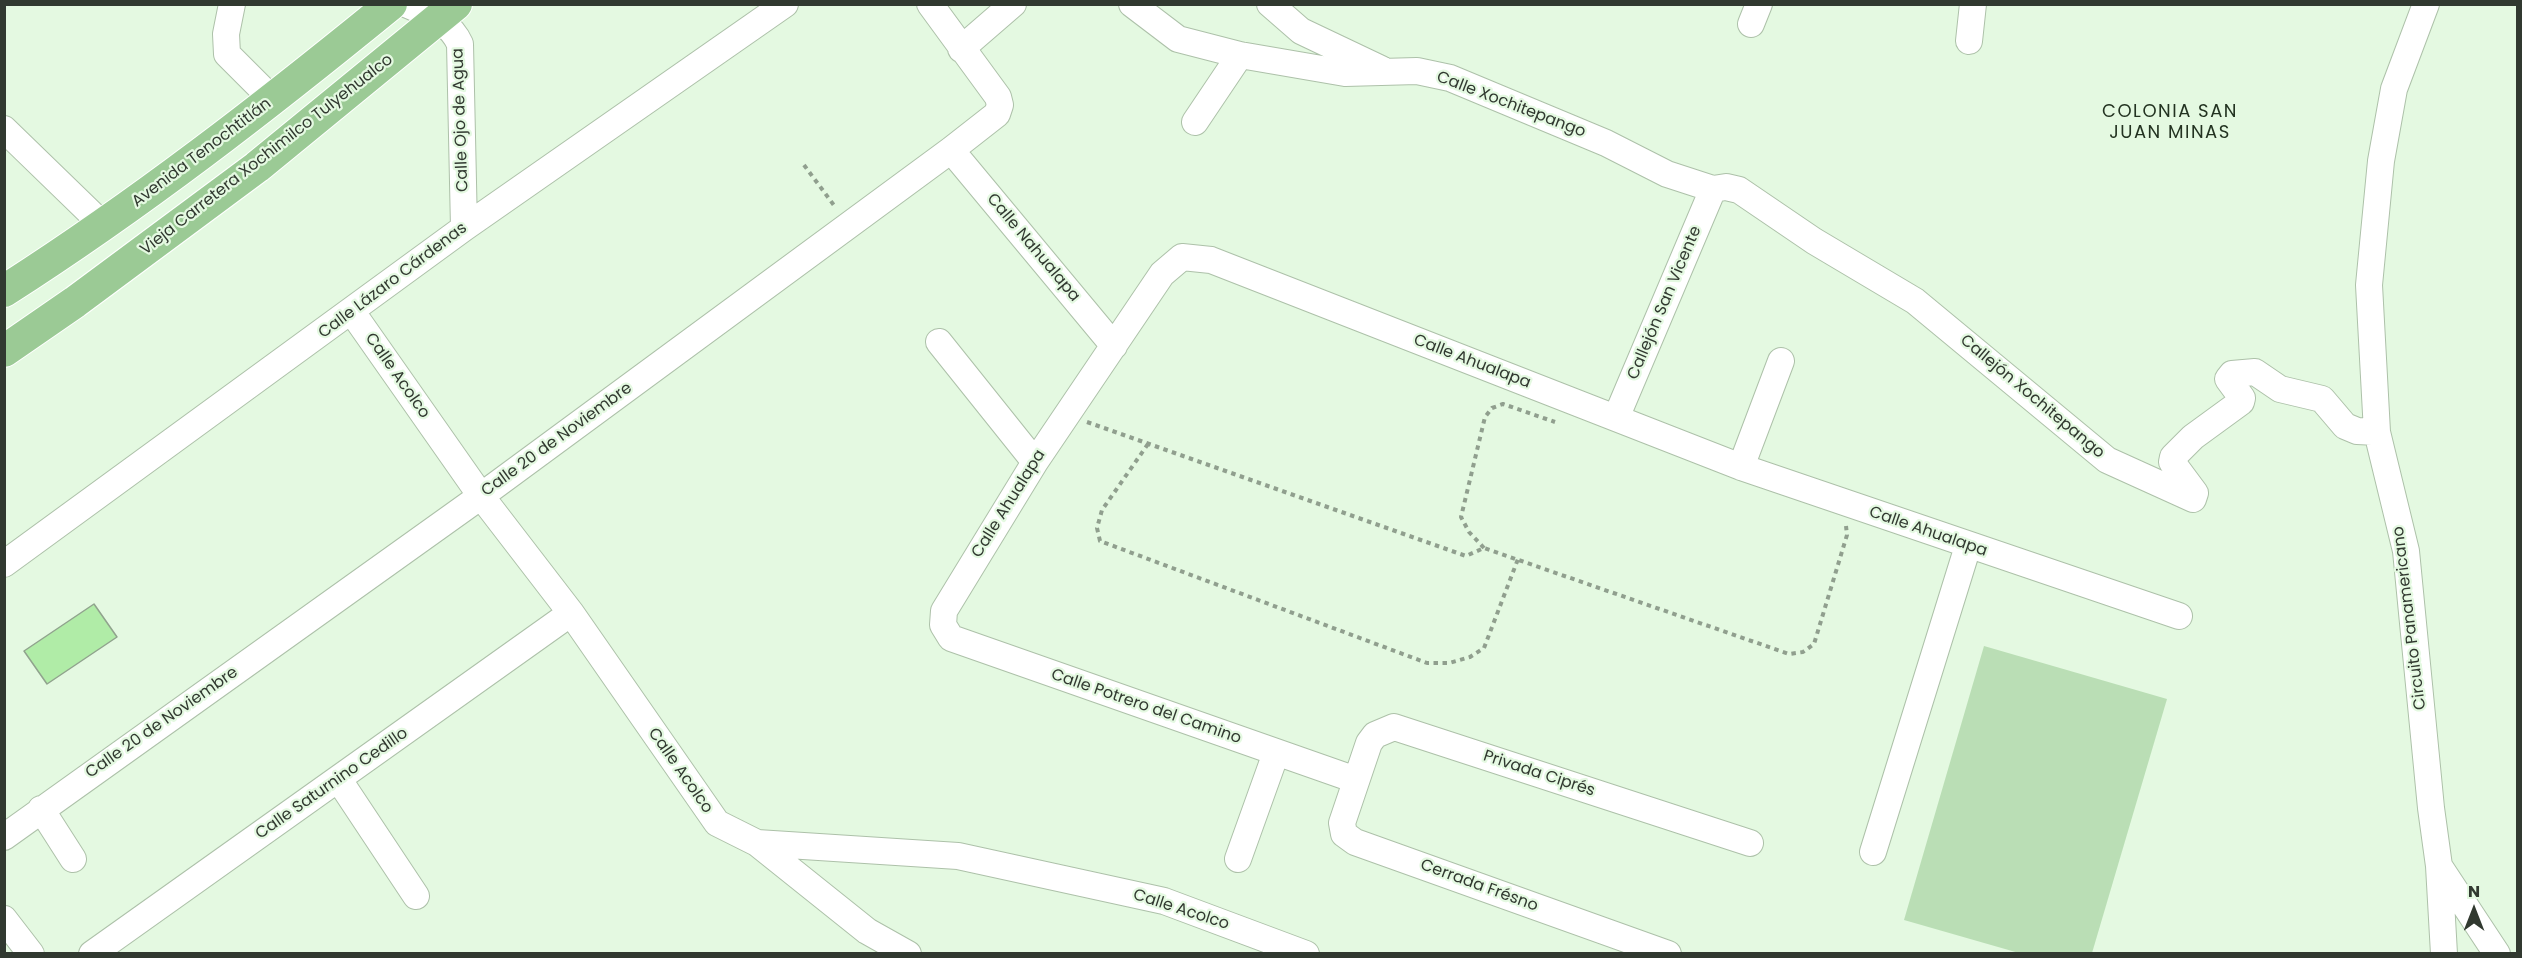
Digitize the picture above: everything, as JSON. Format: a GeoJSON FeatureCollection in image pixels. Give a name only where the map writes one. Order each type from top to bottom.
{"type":"FeatureCollection","features":[{"type":"Feature","properties":{"kind":"main road","name":"Avenida Tenochtitlán"},"geometry":{"type":"LineString","coordinates":[[8,283],[104,226],[273,100],[391,4]]}},
{"type":"Feature","properties":{"kind":"main road","name":"Vieja Carretera Xochimilco Tulyehualco"},"geometry":{"type":"LineString","coordinates":[[4,351],[75,302],[257,167],[449,12]]}},
{"type":"Feature","properties":{"kind":"street"},"geometry":{"type":"LineString","coordinates":[[232,4],[226,34],[227,54],[273,100]]}},
{"type":"Feature","properties":{"kind":"street"},"geometry":{"type":"LineString","coordinates":[[405,4],[449,12]]}},
{"type":"Feature","properties":{"kind":"street","name":"Calle Lázaro Cárdenas"},"geometry":{"type":"LineString","coordinates":[[4,564],[464,228],[785,4]]}},
{"type":"Feature","properties":{"kind":"street","name":"Calle 20 de Noviembre"},"geometry":{"type":"LineString","coordinates":[[4,837],[481,496],[997,114],[1000,105],[998,97],[930,4]]}},
{"type":"Feature","properties":{"kind":"street"},"geometry":{"type":"LineString","coordinates":[[961,49],[1013,4]]}},
{"type":"Feature","properties":{"kind":"street","name":"Calle Xochitepango"},"geometry":{"type":"LineString","coordinates":[[1132,4],[1178,39],[1240,55],[1345,73],[1384,70],[1417,71],[1450,78],[1606,143],[1667,174],[1713,189]]}},
{"type":"Feature","properties":{"kind":"street"},"geometry":{"type":"LineString","coordinates":[[1270,4],[1301,31],[1384,70]]}},
{"type":"Feature","properties":{"kind":"street"},"geometry":{"type":"LineString","coordinates":[[1969,40],[1973,4]]}},
{"type":"Feature","properties":{"kind":"street","name":"Circuito Panamericano"},"geometry":{"type":"LineString","coordinates":[[2426,4],[2394,89],[2381,161],[2369,285],[2377,432],[2406,550],[2431,808],[2439,866],[2444,954]]}},
{"type":"Feature","properties":{"kind":"street","name":"Calle Ojo de Agua"},"geometry":{"type":"LineString","coordinates":[[449,12],[460,44],[464,228]]}},
{"type":"Feature","properties":{"kind":"street"},"geometry":{"type":"LineString","coordinates":[[1195,122],[1240,55]]}},
{"type":"Feature","properties":{"kind":"street"},"geometry":{"type":"LineString","coordinates":[[4,129],[104,226]]}},
{"type":"Feature","properties":{"kind":"street","name":"Calle Nahualapa"},"geometry":{"type":"LineString","coordinates":[[951,150],[1114,346]]}},
{"type":"Feature","properties":{"kind":"street","name":"Callejón Xochitepango"},"geometry":{"type":"LineString","coordinates":[[1713,189],[1726,187],[1739,190],[1814,241],[1915,301],[2107,460],[2193,499],[2195,493],[2172,462],[2173,457],[2193,436],[2241,402],[2242,398],[2229,379],[2232,374],[2255,372],[2280,388],[2322,399],[2345,426],[2357,431],[2377,432]]}},
{"type":"Feature","properties":{"kind":"street","name":"Callejón San Vicente"},"geometry":{"type":"LineString","coordinates":[[1616,418],[1713,189]]}},
{"type":"Feature","properties":{"kind":"street","name":"Calle Ahualapa"},"geometry":{"type":"LineString","coordinates":[[943,626],[944,611],[1035,462],[1162,274],[1182,257],[1211,260],[1741,467],[1968,546],[2180,616]]}},
{"type":"Feature","properties":{"kind":"street","name":"Calle Acolco"},"geometry":{"type":"LineString","coordinates":[[352,312],[481,496],[571,613],[717,823],[757,843],[958,856],[1164,901],[1306,954]]}},
{"type":"Feature","properties":{"kind":"street"},"geometry":{"type":"LineString","coordinates":[[939,342],[1035,462]]}},
{"type":"Feature","properties":{"kind":"street"},"geometry":{"type":"LineString","coordinates":[[1741,467],[1781,361]]}},
{"type":"Feature","properties":{"kind":"street"},"geometry":{"type":"LineString","coordinates":[[1873,852],[1968,546]]}},
{"type":"Feature","properties":{"kind":"street","name":"Calle Saturnino Cedillo"},"geometry":{"type":"LineString","coordinates":[[92,954],[571,613]]}},
{"type":"Feature","properties":{"kind":"street","name":"Calle Potrero del Camino"},"geometry":{"type":"LineString","coordinates":[[943,626],[951,638],[1356,780]]}},
{"type":"Feature","properties":{"kind":"street","name":"Privada Ciprés"},"geometry":{"type":"LineString","coordinates":[[1356,780],[1369,743],[1376,735],[1394,727],[1750,843]]}},
{"type":"Feature","properties":{"kind":"street"},"geometry":{"type":"LineString","coordinates":[[1238,859],[1276,753]]}},
{"type":"Feature","properties":{"kind":"street"},"geometry":{"type":"LineString","coordinates":[[339,780],[416,896]]}},
{"type":"Feature","properties":{"kind":"street","name":"Cerrada Frésno"},"geometry":{"type":"LineString","coordinates":[[1356,780],[1342,823],[1344,834],[1355,842],[1668,954]]}},
{"type":"Feature","properties":{"kind":"street"},"geometry":{"type":"LineString","coordinates":[[41,809],[73,859]]}},
{"type":"Feature","properties":{"kind":"street"},"geometry":{"type":"LineString","coordinates":[[757,843],[867,931],[908,954]]}},
{"type":"Feature","properties":{"kind":"street"},"geometry":{"type":"LineString","coordinates":[[2439,866],[2496,954]]}},
{"type":"Feature","properties":{"kind":"street"},"geometry":{"type":"LineString","coordinates":[[4,919],[31,954]]}},
{"type":"Feature","properties":{"kind":"path"},"geometry":{"type":"LineString","coordinates":[[804,165],[849,225]]}},
{"type":"Feature","properties":{"kind":"path"},"geometry":{"type":"LineString","coordinates":[[1560,423],[1503,404],[1492,408],[1485,417],[1461,517],[1469,532],[1484,548],[1789,654],[1803,652],[1814,644],[1847,535],[1845,523]]}},
{"type":"Feature","properties":{"kind":"path"},"geometry":{"type":"LineString","coordinates":[[1066,415],[1466,556],[1484,548]]}},
{"type":"Feature","properties":{"kind":"path"},"geometry":{"type":"LineString","coordinates":[[1148,444],[1102,510],[1097,528],[1100,541],[1426,663],[1449,663],[1470,657],[1484,648],[1518,560]]}},
{"type":"Feature","properties":{"kind":"green space"},"geometry":{"type":"Polygon","coordinates":[[[1984,646],[2167,699],[2092,953],[2019,953],[1904,920],[1984,646]]]}},
{"type":"Feature","properties":{"kind":"building"},"geometry":{"type":"Polygon","coordinates":[[[94,604],[117,637],[47,684],[24,651],[94,604]]]}},
{"type":"Feature","properties":{"kind":"district","name":"COLONIA SAN JUAN MINAS"},"geometry":{"type":"Point","coordinates":[2170,122]}}]}
